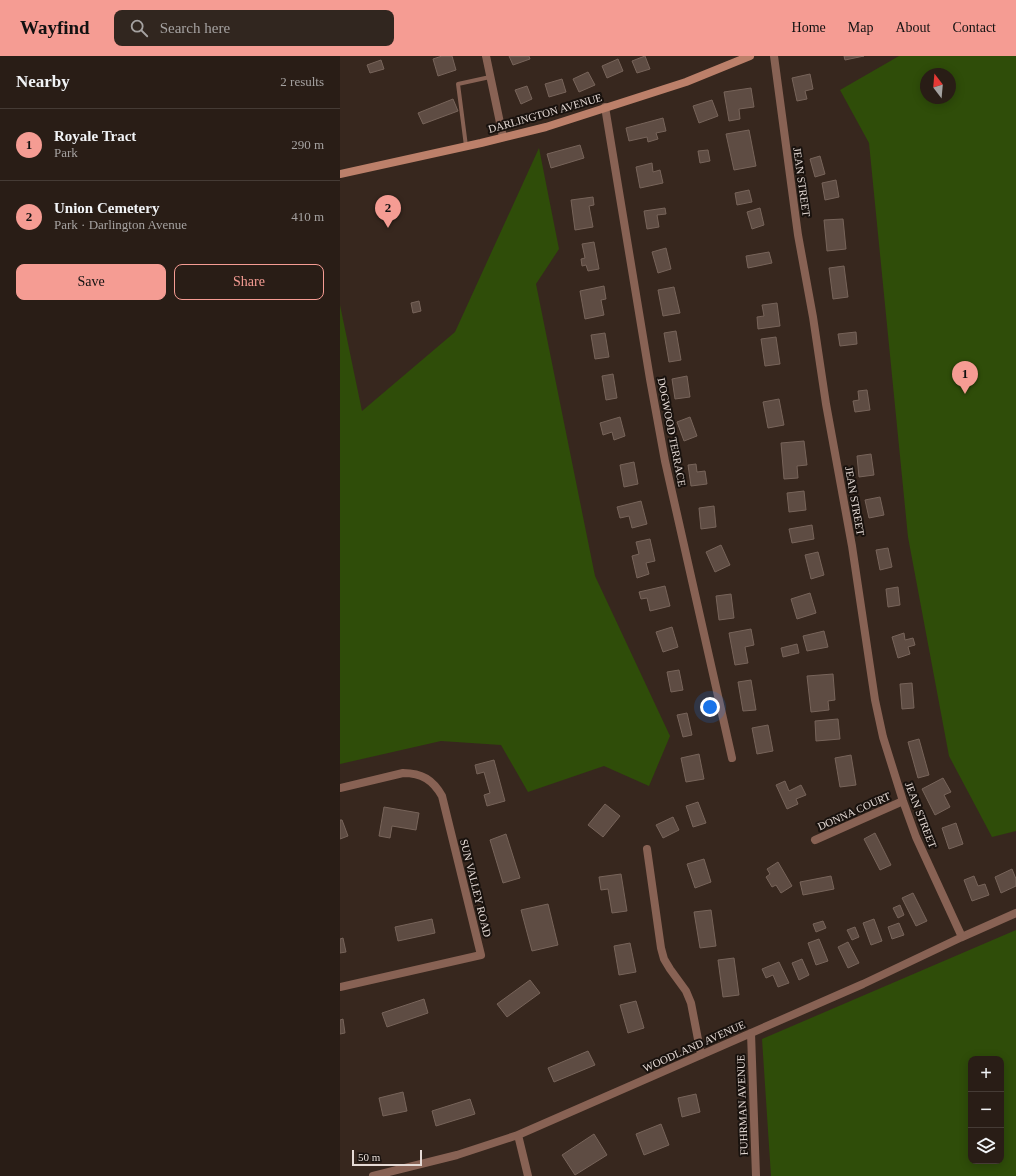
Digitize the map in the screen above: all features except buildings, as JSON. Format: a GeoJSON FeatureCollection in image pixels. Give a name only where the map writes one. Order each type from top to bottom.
{"type":"FeatureCollection","features":[{"type":"Feature","properties":{"kind":"main road","name":"DARLINGTON AVENUE"},"geometry":{"type":"LineString","coordinates":[[340,174],[546,127],[686,82],[750,56]]}},
{"type":"Feature","properties":{"kind":"street"},"geometry":{"type":"LineString","coordinates":[[486,56],[503,138]]}},
{"type":"Feature","properties":{"kind":"street","name":"JEAN STREET"},"geometry":{"type":"LineString","coordinates":[[774,56],[798,235],[814,317],[826,404],[852,546],[875,700],[883,737],[916,837],[962,937]]}},
{"type":"Feature","properties":{"kind":"street","name":"DOGWOOD TERRACE"},"geometry":{"type":"LineString","coordinates":[[605,107],[665,461],[732,758]]}},
{"type":"Feature","properties":{"kind":"street","name":"SUN VALLEY ROAD"},"geometry":{"type":"LineString","coordinates":[[340,788],[403,773],[413,773],[422,776],[430,780],[438,787],[442,796],[481,955],[340,987]]}},
{"type":"Feature","properties":{"kind":"street","name":"DONNA COURT"},"geometry":{"type":"LineString","coordinates":[[815,840],[903,801]]}},
{"type":"Feature","properties":{"kind":"street"},"geometry":{"type":"LineString","coordinates":[[647,849],[661,948],[664,959],[686,991],[691,1003],[701,1055]]}},
{"type":"Feature","properties":{"kind":"street","name":"WOODLAND AVENUE"},"geometry":{"type":"LineString","coordinates":[[373,1176],[457,1155],[518,1135],[863,984],[1016,912]]}},
{"type":"Feature","properties":{"kind":"street","name":"FUHRMAN AVENUE"},"geometry":{"type":"LineString","coordinates":[[751,1033],[756,1176]]}},
{"type":"Feature","properties":{"kind":"street"},"geometry":{"type":"LineString","coordinates":[[518,1135],[528,1176]]}},
{"type":"Feature","properties":{"kind":"lane"},"geometry":{"type":"LineString","coordinates":[[466,146],[458,84],[491,76]]}},
{"type":"Feature","properties":{"kind":"green space"},"geometry":{"type":"Polygon","coordinates":[[[899,56],[1016,56],[1016,831],[992,837],[949,756],[908,537],[869,143],[840,90],[899,56]]]}},
{"type":"Feature","properties":{"kind":"green space"},"geometry":{"type":"Polygon","coordinates":[[[539,148],[559,249],[536,284],[595,576],[670,736],[649,786],[604,766],[528,792],[501,745],[441,741],[340,764],[340,305],[362,411],[455,332],[539,148]]]}},
{"type":"Feature","properties":{"kind":"green space"},"geometry":{"type":"Polygon","coordinates":[[[1016,930],[1016,1176],[771,1176],[762,1039],[1016,930]]]}},
{"type":"Feature","properties":{"kind":"place","name":"Union Cemetery"},"geometry":{"type":"Point","coordinates":[388,228]}},
{"type":"Feature","properties":{"kind":"place","name":"Royale Tract"},"geometry":{"type":"Point","coordinates":[965,394]}}]}
